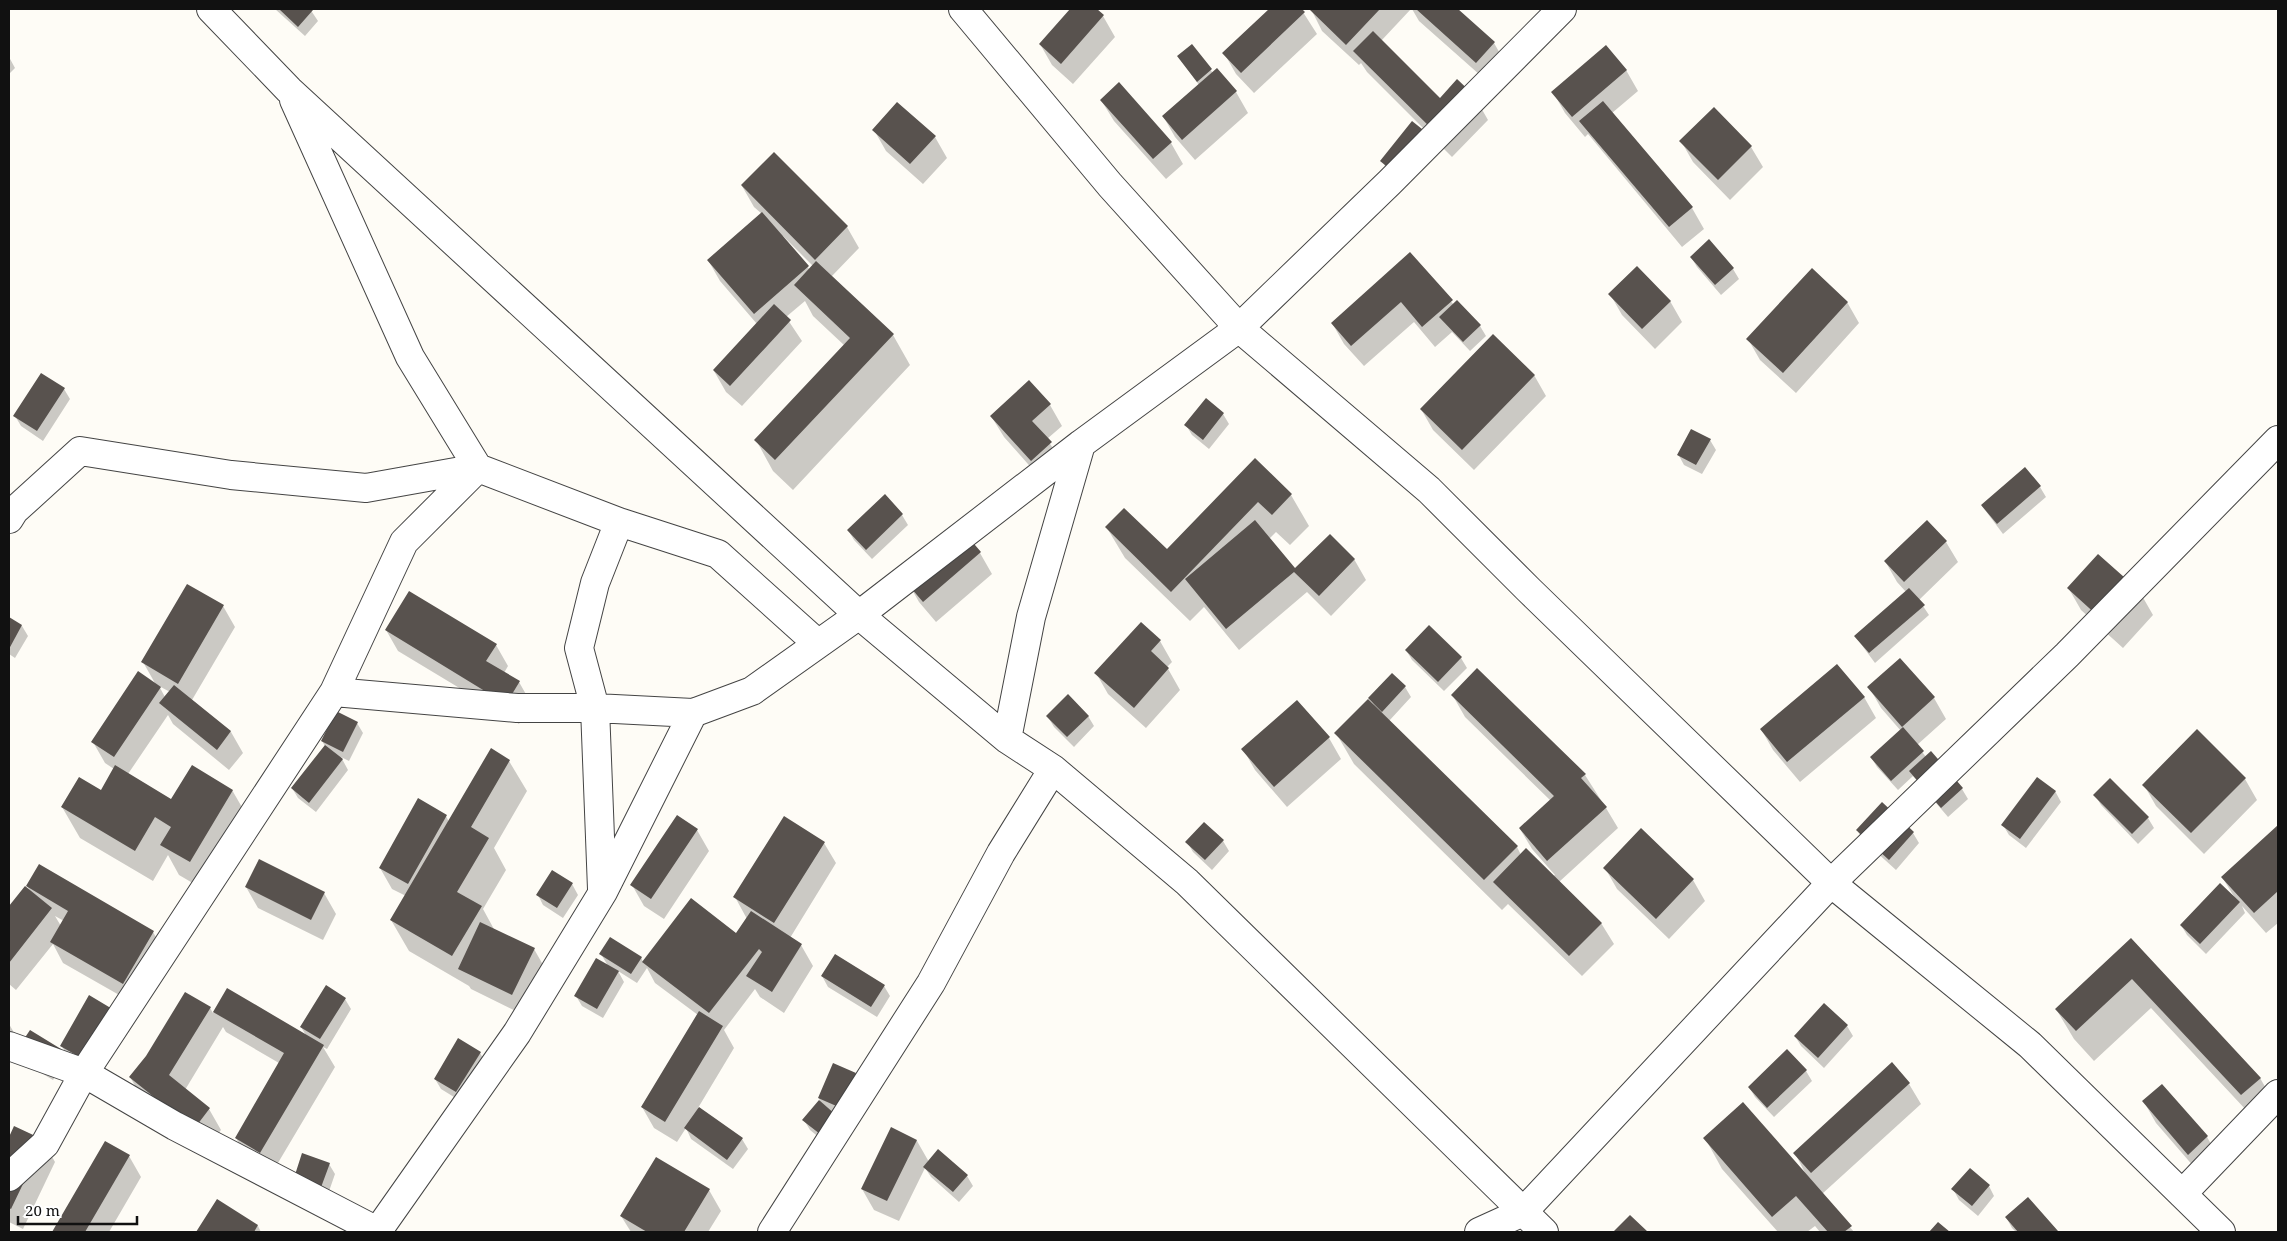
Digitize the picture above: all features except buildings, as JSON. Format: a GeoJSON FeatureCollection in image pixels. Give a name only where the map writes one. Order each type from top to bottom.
{"type":"FeatureCollection","features":[{"type":"Feature","properties":{"kind":"street"},"geometry":{"type":"LineString","coordinates":[[211,9],[289,90],[859,615],[1006,738],[1054,769],[1187,882],[1544,1232]]}},
{"type":"Feature","properties":{"kind":"street"},"geometry":{"type":"LineString","coordinates":[[334,692],[508,708],[595,708],[694,713],[752,691],[859,615],[1081,444],[1239,328],[1390,182],[1562,9]]}},
{"type":"Feature","properties":{"kind":"street"},"geometry":{"type":"LineString","coordinates":[[969,11],[1110,185],[1239,328],[1429,490],[1528,590],[1832,882],[2030,1045],[2221,1232]]}},
{"type":"Feature","properties":{"kind":"street"},"geometry":{"type":"LineString","coordinates":[[289,90],[410,357],[478,468]]}},
{"type":"Feature","properties":{"kind":"street"},"geometry":{"type":"LineString","coordinates":[[1479,1232],[1522,1212],[1832,882],[2067,655],[2278,440]]}},
{"type":"Feature","properties":{"kind":"street"},"geometry":{"type":"LineString","coordinates":[[1006,738],[1032,617],[1081,444]]}},
{"type":"Feature","properties":{"kind":"street"},"geometry":{"type":"LineString","coordinates":[[9,519],[14,511],[80,451],[231,475],[366,488],[478,468],[619,522],[718,554],[817,643]]}},
{"type":"Feature","properties":{"kind":"street"},"geometry":{"type":"LineString","coordinates":[[9,1177],[44,1144],[84,1073],[334,692],[404,542],[478,468]]}},
{"type":"Feature","properties":{"kind":"street"},"geometry":{"type":"LineString","coordinates":[[603,892],[595,708],[579,648],[595,583],[619,522]]}},
{"type":"Feature","properties":{"kind":"street"},"geometry":{"type":"LineString","coordinates":[[9,1046],[84,1073],[175,1126],[378,1232],[517,1033],[603,892],[694,713]]}},
{"type":"Feature","properties":{"kind":"street"},"geometry":{"type":"LineString","coordinates":[[772,1232],[931,983],[1001,853],[1054,769]]}},
{"type":"Feature","properties":{"kind":"street"},"geometry":{"type":"LineString","coordinates":[[2182,1194],[2278,1094]]}}]}
